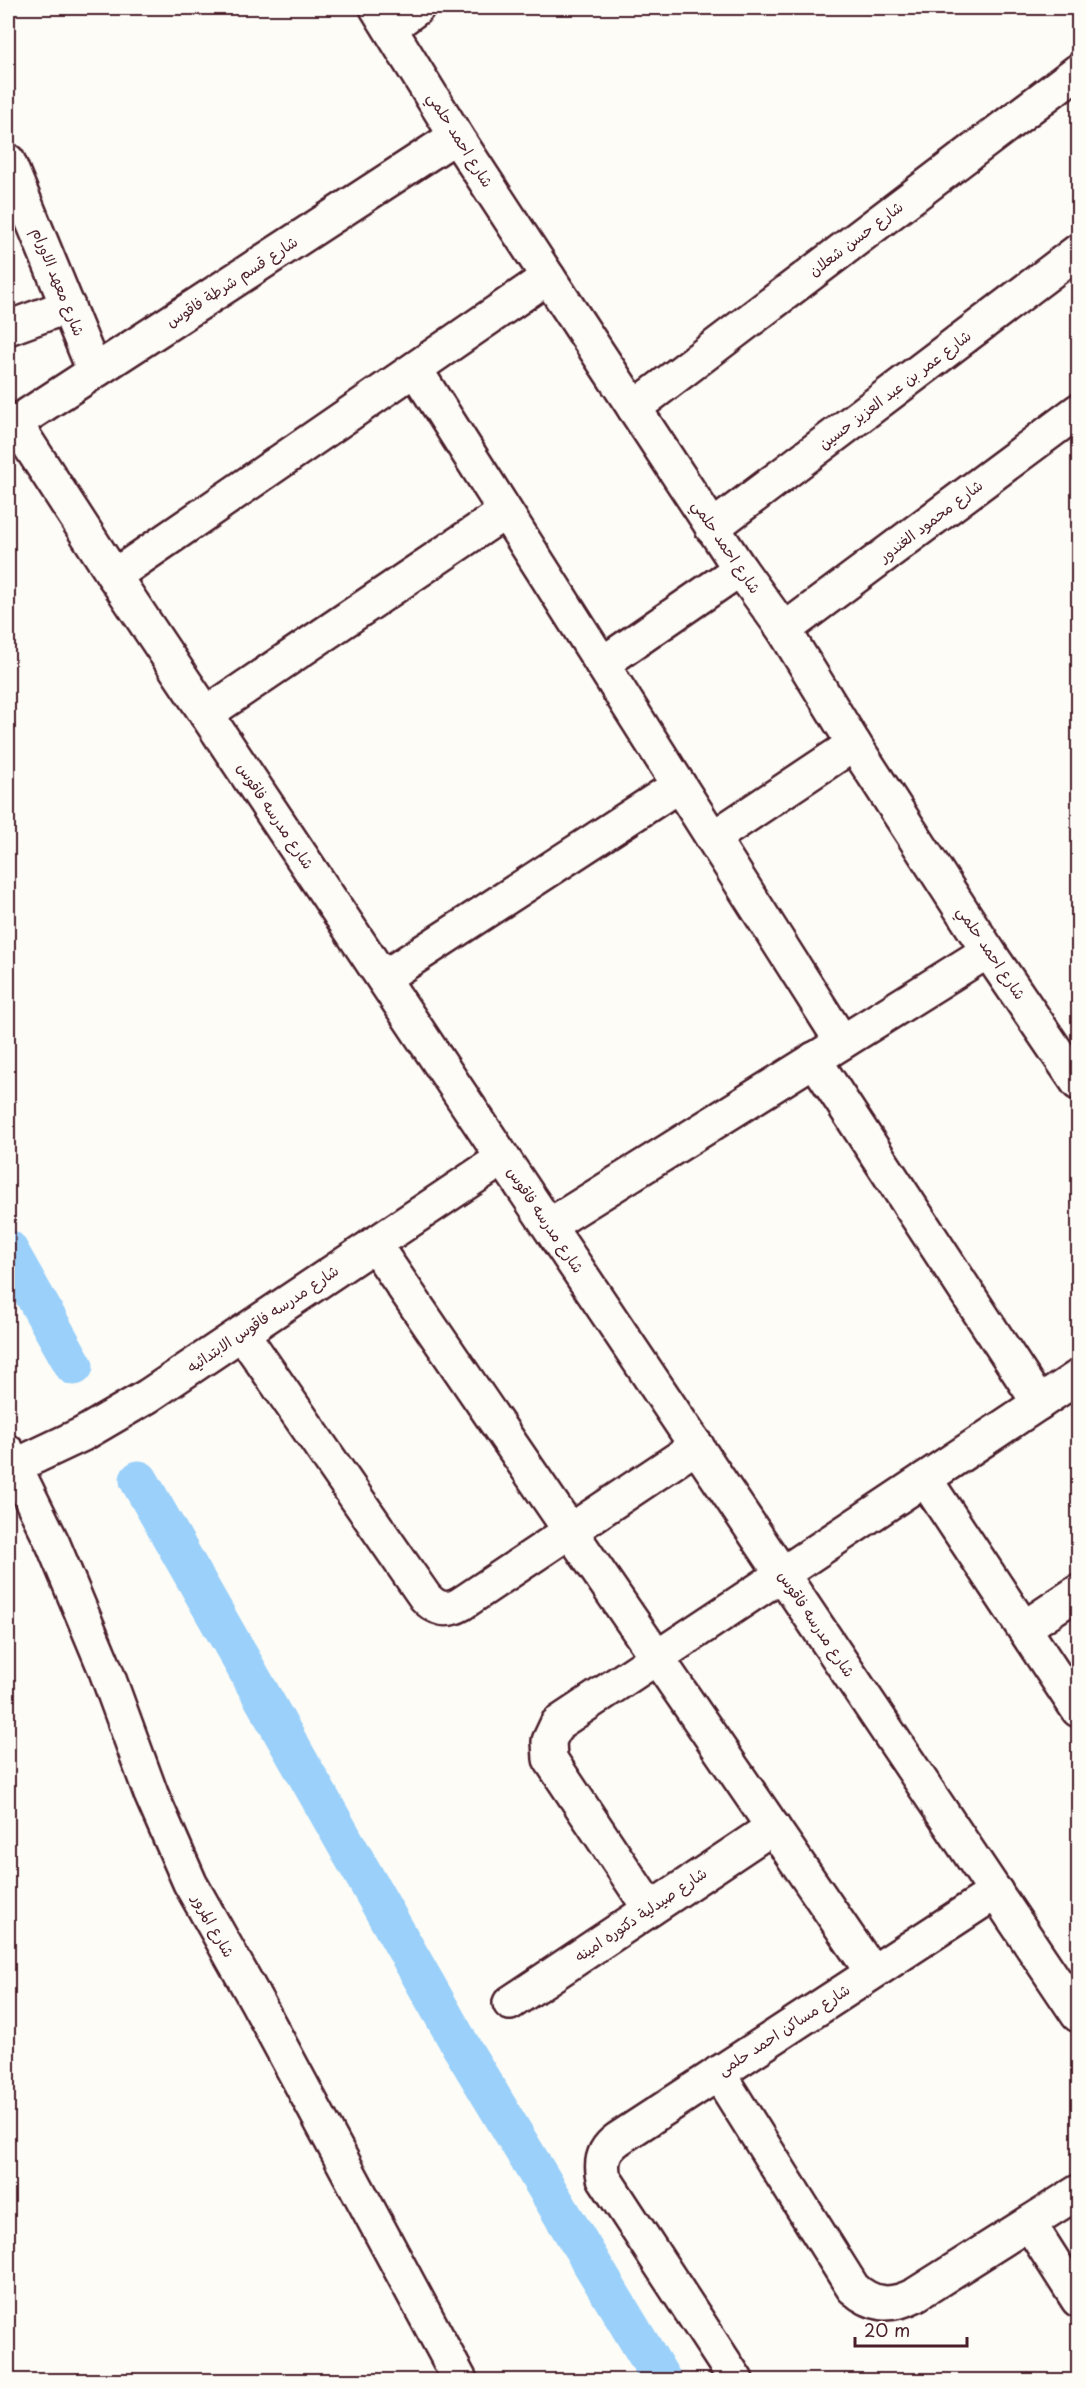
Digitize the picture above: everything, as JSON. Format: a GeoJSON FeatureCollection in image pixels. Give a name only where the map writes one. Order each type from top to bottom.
{"type":"FeatureCollection","features":[{"type":"Feature","properties":{"kind":"street"},"geometry":{"type":"LineString","coordinates":[[383,18],[417,8]]}},
{"type":"Feature","properties":{"kind":"street","name":"شارع احمد حلمي"},"geometry":{"type":"LineString","coordinates":[[383,18],[456,136],[712,528],[784,630],[854,744],[988,951],[1078,1083]]}},
{"type":"Feature","properties":{"kind":"street","name":"شارع حسن شعلان"},"geometry":{"type":"LineString","coordinates":[[634,408],[1078,71]]}},
{"type":"Feature","properties":{"kind":"street","name":"شارع قسم شرطة فاقوس"},"geometry":{"type":"LineString","coordinates":[[11,425],[456,136]]}},
{"type":"Feature","properties":{"kind":"street","name":"شارع معهد الاورام"},"geometry":{"type":"LineString","coordinates":[[8,161],[94,372]]}},
{"type":"Feature","properties":{"kind":"street","name":"شارع عمر بن عبد العزيز حسين"},"geometry":{"type":"LineString","coordinates":[[712,528],[1078,251]]}},
{"type":"Feature","properties":{"kind":"street"},"geometry":{"type":"LineString","coordinates":[[114,576],[549,277]]}},
{"type":"Feature","properties":{"kind":"street"},"geometry":{"type":"LineString","coordinates":[[8,328],[68,306]]}},
{"type":"Feature","properties":{"kind":"street"},"geometry":{"type":"LineString","coordinates":[[415,369],[842,1042]]}},
{"type":"Feature","properties":{"kind":"street","name":"شارع محمود الغندور"},"geometry":{"type":"LineString","coordinates":[[784,630],[1078,411]]}},
{"type":"Feature","properties":{"kind":"street","name":"شارع مدرسه فاقوس"},"geometry":{"type":"LineString","coordinates":[[11,425],[996,1892],[1076,2006]]}},
{"type":"Feature","properties":{"kind":"street"},"geometry":{"type":"LineString","coordinates":[[206,714],[505,512]]}},
{"type":"Feature","properties":{"kind":"street"},"geometry":{"type":"LineString","coordinates":[[602,664],[740,569]]}},
{"type":"Feature","properties":{"kind":"street"},"geometry":{"type":"LineString","coordinates":[[713,838],[854,744]]}},
{"type":"Feature","properties":{"kind":"street"},"geometry":{"type":"LineString","coordinates":[[383,978],[679,785]]}},
{"type":"Feature","properties":{"kind":"street"},"geometry":{"type":"LineString","coordinates":[[550,1225],[988,951]]}},
{"type":"Feature","properties":{"kind":"street"},"geometry":{"type":"LineString","coordinates":[[814,1059],[1039,1403]]}},
{"type":"Feature","properties":{"kind":"street","name":"شارع مدرسه فاقوس الابتدائيه"},"geometry":{"type":"LineString","coordinates":[[14,1474],[116,1416],[503,1158]]}},
{"type":"Feature","properties":{"kind":"street"},"geometry":{"type":"LineString","coordinates":[[374,1244],[872,1972]]}},
{"type":"Feature","properties":{"kind":"street"},"geometry":{"type":"LineString","coordinates":[[242,1333],[425,1597],[438,1608],[454,1608],[461,1604],[697,1446]]}},
{"type":"Feature","properties":{"kind":"street"},"geometry":{"type":"LineString","coordinates":[[650,1909],[550,1759],[549,1741],[557,1724],[1078,1377]]}},
{"type":"Feature","properties":{"kind":"street","name":"شارع المرور"},"geometry":{"type":"LineString","coordinates":[[14,1474],[53,1544],[106,1671],[152,1794],[190,1883],[257,2002],[460,2380]]}},
{"type":"Feature","properties":{"kind":"street"},"geometry":{"type":"LineString","coordinates":[[925,1479],[1078,1710]]}},
{"type":"Feature","properties":{"kind":"street"},"geometry":{"type":"LineString","coordinates":[[1024,1628],[1078,1592]]}},
{"type":"Feature","properties":{"kind":"street","name":"شارع صيدلية دكتوره امينه"},"geometry":{"type":"LineString","coordinates":[[510,2003],[773,1827]]}},
{"type":"Feature","properties":{"kind":"street","name":"شارع مساكن احمد حلمى"},"geometry":{"type":"LineString","coordinates":[[736,2380],[609,2185],[602,2169],[605,2151],[610,2144],[996,1892]]}},
{"type":"Feature","properties":{"kind":"street"},"geometry":{"type":"LineString","coordinates":[[718,2073],[853,2288],[863,2297],[876,2303],[890,2304],[903,2301],[1078,2192]]}},
{"type":"Feature","properties":{"kind":"street"},"geometry":{"type":"LineString","coordinates":[[1029,2223],[1078,2300]]}},
{"type":"Feature","properties":{"kind":"waterway"},"geometry":{"type":"LineString","coordinates":[[8,1249],[74,1366]]}},
{"type":"Feature","properties":{"kind":"waterway"},"geometry":{"type":"LineString","coordinates":[[139,1480],[462,2048],[662,2380]]}}]}
